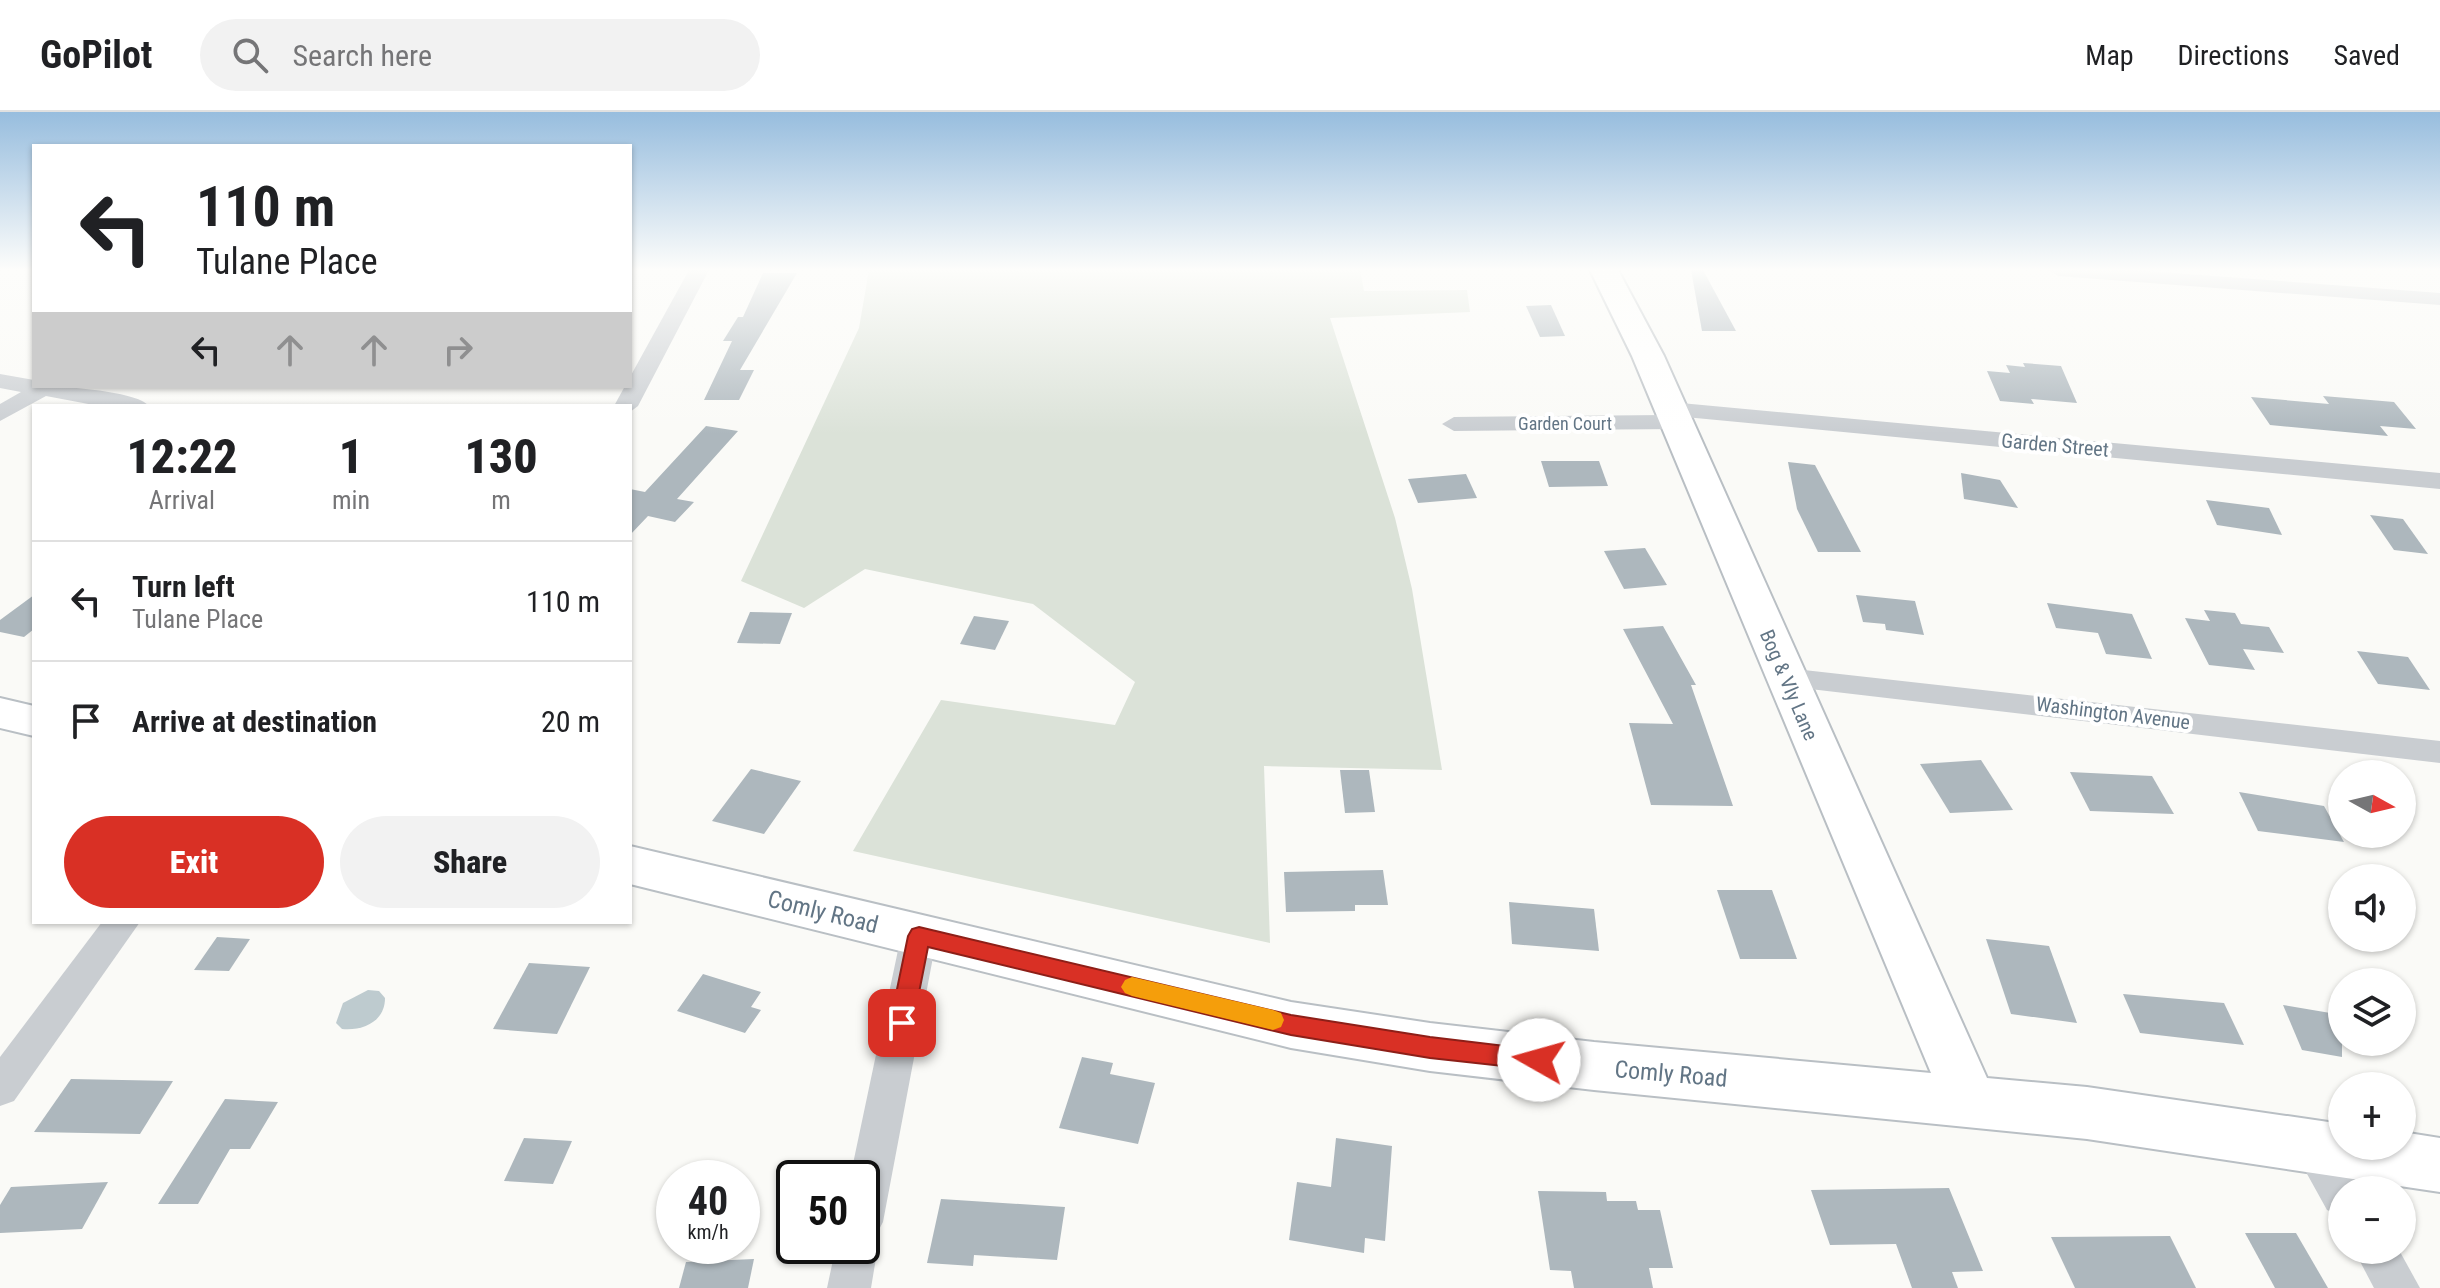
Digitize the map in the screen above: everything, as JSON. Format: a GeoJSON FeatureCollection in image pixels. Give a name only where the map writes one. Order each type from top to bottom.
{"type":"FeatureCollection","features":[{"type":"Feature","properties":{"kind":"main road","name":"Bog & Vly Lane"},"geometry":{"type":"LineString","coordinates":[[1630,325],[1673,415],[1970,1102]]}},
{"type":"Feature","properties":{"kind":"main road"},"geometry":{"type":"LineString","coordinates":[[0,713],[32,721]]}},
{"type":"Feature","properties":{"kind":"main road","name":"Comly Road"},"geometry":{"type":"LineString","coordinates":[[632,865],[1291,1025],[1430,1047],[2087,1113],[2440,1165]]}},
{"type":"Feature","properties":{"kind":"street"},"geometry":{"type":"LineString","coordinates":[[627,404],[670,325]]}},
{"type":"Feature","properties":{"kind":"street"},"geometry":{"type":"LineString","coordinates":[[0,381],[32,386]]}},
{"type":"Feature","properties":{"kind":"street"},"geometry":{"type":"LineString","coordinates":[[0,414],[44,388],[127,404]]}},
{"type":"Feature","properties":{"kind":"street","name":"Garden Court"},"geometry":{"type":"LineString","coordinates":[[1454,424],[1673,415]]}},
{"type":"Feature","properties":{"kind":"street","name":"Garden Street"},"geometry":{"type":"LineString","coordinates":[[1673,415],[2440,481]]}},
{"type":"Feature","properties":{"kind":"street","name":"Washington Avenue"},"geometry":{"type":"LineString","coordinates":[[1786,678],[2440,752]]}},
{"type":"Feature","properties":{"kind":"street"},"geometry":{"type":"LineString","coordinates":[[0,1088],[121,924]]}},
{"type":"Feature","properties":{"kind":"street"},"geometry":{"type":"LineString","coordinates":[[874,1160],[919,936]]}},
{"type":"Feature","properties":{"kind":"street"},"geometry":{"type":"LineString","coordinates":[[2311,1145],[2330,1176]]}},
{"type":"Feature","properties":{"kind":"street"},"geometry":{"type":"LineString","coordinates":[[849,1288],[854,1264]]}},
{"type":"Feature","properties":{"kind":"street"},"geometry":{"type":"LineString","coordinates":[[2383,1264],[2398,1288]]}},
{"type":"Feature","properties":{"kind":"shaded area"},"geometry":{"type":"Polygon","coordinates":[[[860,325],[1332,325],[1395,518],[1412,589],[1442,770],[1264,766],[1270,943],[853,851],[941,700],[1115,725],[1135,682],[1033,604],[865,569],[804,608],[741,581],[860,325]]]}},
{"type":"Feature","properties":{"kind":"shaded area"},"geometry":{"type":"Polygon","coordinates":[[[368,990],[379,991],[385,998],[381,1013],[365,1026],[342,1029],[336,1023],[343,1003],[368,990]]]}},
{"type":"Feature","properties":{"kind":"building"},"geometry":{"type":"Polygon","coordinates":[[[733,325],[767,325],[740,370],[754,370],[739,400],[704,400],[732,341],[723,341],[733,325]]]}},
{"type":"Feature","properties":{"kind":"building"},"geometry":{"type":"Polygon","coordinates":[[[1535,325],[1560,325],[1565,336],[1540,337],[1535,325]]]}},
{"type":"Feature","properties":{"kind":"building"},"geometry":{"type":"Polygon","coordinates":[[[1701,325],[1733,325],[1736,331],[1702,331],[1701,325]]]}},
{"type":"Feature","properties":{"kind":"building"},"geometry":{"type":"Polygon","coordinates":[[[2023,363],[2061,366],[2077,403],[2031,399],[2034,404],[2000,401],[1987,371],[2010,373],[2006,365],[2025,367],[2023,363]]]}},
{"type":"Feature","properties":{"kind":"building"},"geometry":{"type":"Polygon","coordinates":[[[2323,396],[2394,402],[2416,429],[2380,426],[2388,436],[2270,425],[2251,397],[2329,404],[2323,396]]]}},
{"type":"Feature","properties":{"kind":"building"},"geometry":{"type":"Polygon","coordinates":[[[706,426],[738,431],[677,499],[694,502],[675,522],[648,516],[632,533],[632,489],[645,492],[706,426]]]}},
{"type":"Feature","properties":{"kind":"building"},"geometry":{"type":"Polygon","coordinates":[[[1541,461],[1599,461],[1608,486],[1549,487],[1541,461]]]}},
{"type":"Feature","properties":{"kind":"building"},"geometry":{"type":"Polygon","coordinates":[[[1788,462],[1815,465],[1861,552],[1818,552],[1797,509],[1788,462]]]}},
{"type":"Feature","properties":{"kind":"building"},"geometry":{"type":"Polygon","coordinates":[[[1961,473],[2000,480],[2018,508],[1964,499],[1961,473]]]}},
{"type":"Feature","properties":{"kind":"building"},"geometry":{"type":"Polygon","coordinates":[[[1466,474],[1477,498],[1418,503],[1408,479],[1466,474]]]}},
{"type":"Feature","properties":{"kind":"building"},"geometry":{"type":"Polygon","coordinates":[[[2206,500],[2269,508],[2282,535],[2217,525],[2206,500]]]}},
{"type":"Feature","properties":{"kind":"building"},"geometry":{"type":"Polygon","coordinates":[[[2370,515],[2403,519],[2428,554],[2394,550],[2370,515]]]}},
{"type":"Feature","properties":{"kind":"building"},"geometry":{"type":"Polygon","coordinates":[[[1645,548],[1667,585],[1624,589],[1604,551],[1645,548]]]}},
{"type":"Feature","properties":{"kind":"building"},"geometry":{"type":"Polygon","coordinates":[[[1856,595],[1915,601],[1924,635],[1886,630],[1885,624],[1863,622],[1856,595]]]}},
{"type":"Feature","properties":{"kind":"building"},"geometry":{"type":"Polygon","coordinates":[[[32,596],[32,631],[24,637],[0,632],[0,620],[32,596]]]}},
{"type":"Feature","properties":{"kind":"building"},"geometry":{"type":"Polygon","coordinates":[[[2047,603],[2132,614],[2152,659],[2106,654],[2098,633],[2056,628],[2047,603]]]}},
{"type":"Feature","properties":{"kind":"building"},"geometry":{"type":"Polygon","coordinates":[[[2204,610],[2235,613],[2241,624],[2269,627],[2284,653],[2243,649],[2255,670],[2209,665],[2185,618],[2210,621],[2204,610]]]}},
{"type":"Feature","properties":{"kind":"building"},"geometry":{"type":"Polygon","coordinates":[[[750,612],[792,613],[780,644],[737,643],[750,612]]]}},
{"type":"Feature","properties":{"kind":"building"},"geometry":{"type":"Polygon","coordinates":[[[974,616],[1009,621],[995,650],[960,644],[974,616]]]}},
{"type":"Feature","properties":{"kind":"building"},"geometry":{"type":"Polygon","coordinates":[[[1663,626],[1696,685],[1691,685],[1733,806],[1651,805],[1629,723],[1673,724],[1623,629],[1663,626]]]}},
{"type":"Feature","properties":{"kind":"building"},"geometry":{"type":"Polygon","coordinates":[[[2357,651],[2408,657],[2430,690],[2378,684],[2357,651]]]}},
{"type":"Feature","properties":{"kind":"building"},"geometry":{"type":"Polygon","coordinates":[[[1981,760],[2013,810],[1950,813],[1920,764],[1981,760]]]}},
{"type":"Feature","properties":{"kind":"building"},"geometry":{"type":"Polygon","coordinates":[[[751,769],[801,781],[764,834],[712,821],[751,769]]]}},
{"type":"Feature","properties":{"kind":"building"},"geometry":{"type":"Polygon","coordinates":[[[1340,770],[1369,770],[1375,812],[1345,813],[1340,770]]]}},
{"type":"Feature","properties":{"kind":"building"},"geometry":{"type":"Polygon","coordinates":[[[2070,772],[2152,776],[2174,814],[2090,811],[2070,772]]]}},
{"type":"Feature","properties":{"kind":"building"},"geometry":{"type":"Polygon","coordinates":[[[2239,792],[2324,806],[2328,813],[2328,840],[2258,831],[2239,792]]]}},
{"type":"Feature","properties":{"kind":"building"},"geometry":{"type":"Polygon","coordinates":[[[1383,870],[1388,905],[1355,905],[1355,911],[1286,912],[1284,872],[1383,870]]]}},
{"type":"Feature","properties":{"kind":"building"},"geometry":{"type":"Polygon","coordinates":[[[1717,890],[1772,890],[1797,959],[1740,959],[1717,890]]]}},
{"type":"Feature","properties":{"kind":"building"},"geometry":{"type":"Polygon","coordinates":[[[1509,902],[1594,909],[1599,951],[1512,944],[1509,902]]]}},
{"type":"Feature","properties":{"kind":"building"},"geometry":{"type":"Polygon","coordinates":[[[217,937],[250,939],[229,971],[194,970],[217,937]]]}},
{"type":"Feature","properties":{"kind":"building"},"geometry":{"type":"Polygon","coordinates":[[[1986,939],[2049,946],[2077,1023],[2011,1014],[1986,939]]]}},
{"type":"Feature","properties":{"kind":"building"},"geometry":{"type":"Polygon","coordinates":[[[529,963],[590,967],[557,1034],[493,1029],[529,963]]]}},
{"type":"Feature","properties":{"kind":"building"},"geometry":{"type":"Polygon","coordinates":[[[703,974],[761,992],[751,1007],[761,1010],[745,1033],[677,1011],[703,974]]]}},
{"type":"Feature","properties":{"kind":"building"},"geometry":{"type":"Polygon","coordinates":[[[2123,994],[2224,1003],[2244,1045],[2140,1033],[2123,994]]]}},
{"type":"Feature","properties":{"kind":"building"},"geometry":{"type":"Polygon","coordinates":[[[2283,1005],[2328,1013],[2328,1055],[2302,1050],[2283,1005]]]}},
{"type":"Feature","properties":{"kind":"building"},"geometry":{"type":"Polygon","coordinates":[[[1082,1057],[1113,1063],[1110,1074],[1155,1083],[1138,1144],[1059,1128],[1082,1057]]]}},
{"type":"Feature","properties":{"kind":"building"},"geometry":{"type":"Polygon","coordinates":[[[71,1079],[173,1081],[140,1134],[34,1132],[71,1079]]]}},
{"type":"Feature","properties":{"kind":"building"},"geometry":{"type":"Polygon","coordinates":[[[225,1099],[278,1102],[250,1149],[230,1149],[198,1204],[158,1204],[225,1099]]]}},
{"type":"Feature","properties":{"kind":"building"},"geometry":{"type":"Polygon","coordinates":[[[524,1138],[572,1141],[553,1184],[504,1181],[524,1138]]]}},
{"type":"Feature","properties":{"kind":"building"},"geometry":{"type":"Polygon","coordinates":[[[1336,1138],[1392,1146],[1385,1241],[1365,1238],[1364,1253],[1289,1240],[1297,1182],[1331,1187],[1336,1138]]]}},
{"type":"Feature","properties":{"kind":"building"},"geometry":{"type":"Polygon","coordinates":[[[108,1182],[82,1229],[0,1233],[0,1205],[11,1187],[108,1182]]]}},
{"type":"Feature","properties":{"kind":"building"},"geometry":{"type":"Polygon","coordinates":[[[1949,1188],[1983,1271],[1952,1272],[1958,1288],[1912,1288],[1896,1244],[1830,1245],[1811,1190],[1949,1188]]]}},
{"type":"Feature","properties":{"kind":"building"},"geometry":{"type":"Polygon","coordinates":[[[1538,1191],[1606,1192],[1607,1201],[1636,1201],[1638,1210],[1660,1210],[1673,1268],[1649,1268],[1653,1288],[1574,1288],[1571,1271],[1550,1270],[1538,1191]]]}},
{"type":"Feature","properties":{"kind":"building"},"geometry":{"type":"Polygon","coordinates":[[[941,1199],[1065,1207],[1057,1260],[974,1255],[973,1266],[927,1263],[941,1199]]]}},
{"type":"Feature","properties":{"kind":"building"},"geometry":{"type":"Polygon","coordinates":[[[2245,1233],[2296,1233],[2328,1288],[2275,1288],[2245,1233]]]}},
{"type":"Feature","properties":{"kind":"building"},"geometry":{"type":"Polygon","coordinates":[[[2170,1236],[2196,1288],[2075,1288],[2051,1237],[2170,1236]]]}},
{"type":"Feature","properties":{"kind":"building"},"geometry":{"type":"Polygon","coordinates":[[[685,1264],[753,1264],[748,1288],[679,1288],[685,1264]]]}},
{"type":"Feature","properties":{"kind":"slow traffic"},"geometry":{"type":"LineString","coordinates":[[1132,987],[1273,1020]]}},
{"type":"Feature","properties":{"kind":"route"},"geometry":{"type":"LineString","coordinates":[[902,1023],[919,936],[1291,1025],[1539,1060]]}}]}
